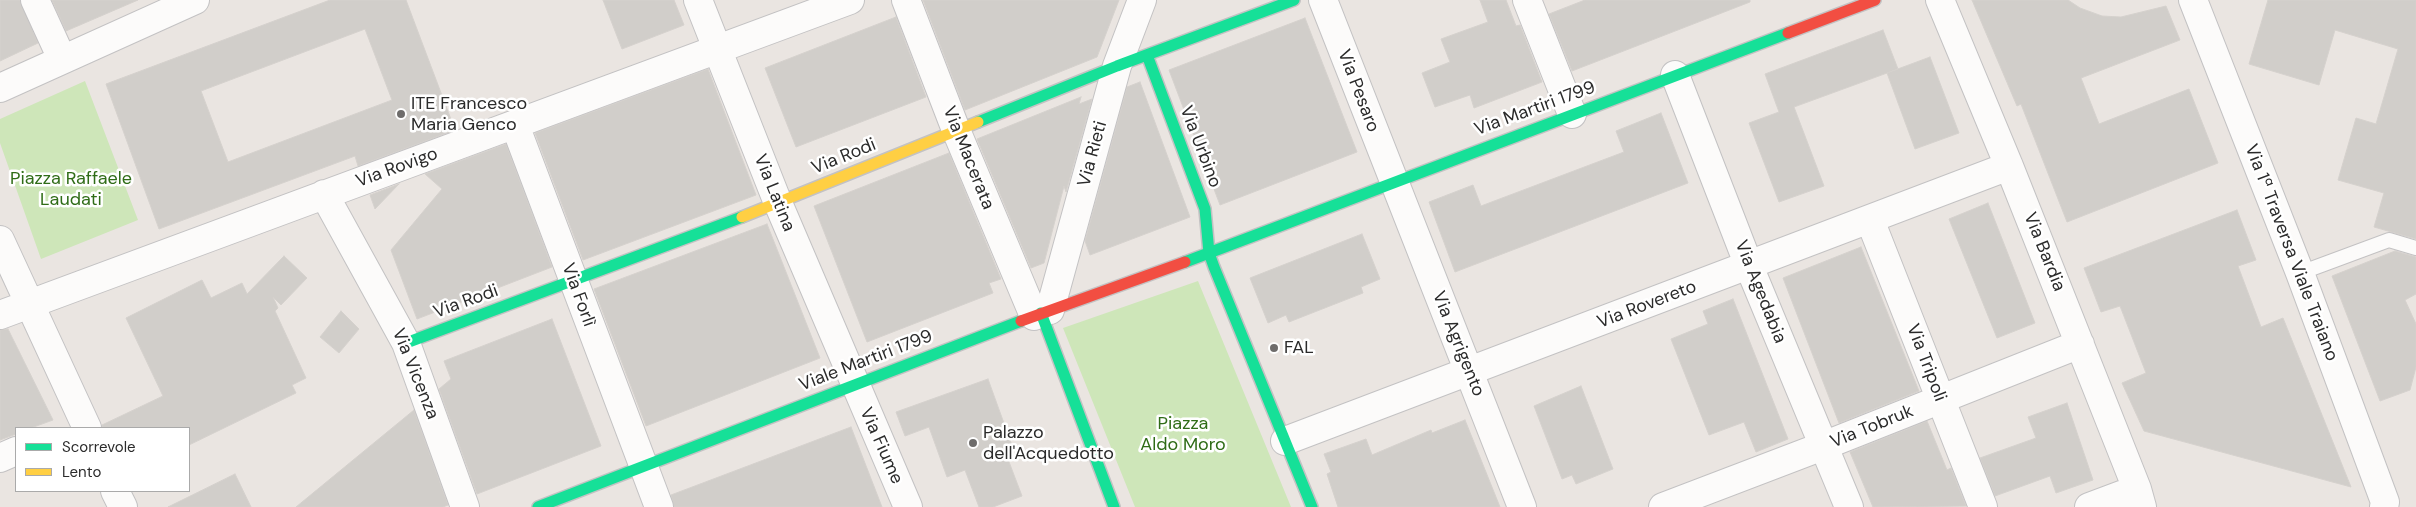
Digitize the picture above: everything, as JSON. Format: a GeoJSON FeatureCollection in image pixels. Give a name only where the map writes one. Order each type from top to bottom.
{"type":"FeatureCollection","features":[{"type":"Feature","properties":{"kind":"street"},"geometry":{"type":"LineString","coordinates":[[35,0],[62,59]]}},
{"type":"Feature","properties":{"kind":"street"},"geometry":{"type":"LineString","coordinates":[[0,88],[194,0]]}},
{"type":"Feature","properties":{"kind":"street","name":"Via Latina"},"geometry":{"type":"LineString","coordinates":[[698,0],[778,203],[854,384]]}},
{"type":"Feature","properties":{"kind":"street","name":"Via Rovigo"},"geometry":{"type":"LineString","coordinates":[[0,315],[514,125],[716,48],[850,0]]}},
{"type":"Feature","properties":{"kind":"street","name":"Via Macerata"},"geometry":{"type":"LineString","coordinates":[[906,0],[956,130],[1041,313]]}},
{"type":"Feature","properties":{"kind":"street","name":"Via Rieti"},"geometry":{"type":"LineString","coordinates":[[1041,313],[1117,66],[1142,0]]}},
{"type":"Feature","properties":{"kind":"street","name":"Via Rodi"},"geometry":{"type":"LineString","coordinates":[[406,343],[573,282],[778,203],[1117,66],[1294,0]]}},
{"type":"Feature","properties":{"kind":"street","name":"Via Pesaro"},"geometry":{"type":"LineString","coordinates":[[1323,0],[1393,182]]}},
{"type":"Feature","properties":{"kind":"street"},"geometry":{"type":"LineString","coordinates":[[1527,0],[1572,114]]}},
{"type":"Feature","properties":{"kind":"street","name":"Via Martiri 1799"},"geometry":{"type":"LineString","coordinates":[[1209,253],[1875,0]]}},
{"type":"Feature","properties":{"kind":"street","name":"Via Bardia"},"geometry":{"type":"LineString","coordinates":[[1940,0],[2009,166],[2140,498]]}},
{"type":"Feature","properties":{"kind":"street","name":"Via 1ª Traversa Viale Traiano"},"geometry":{"type":"LineString","coordinates":[[2193,0],[2300,273],[2385,502],[2384,507]]}},
{"type":"Feature","properties":{"kind":"street","name":"Via Urbino"},"geometry":{"type":"LineString","coordinates":[[1147,55],[1205,209],[1209,253]]}},
{"type":"Feature","properties":{"kind":"street","name":"Via Agedabia"},"geometry":{"type":"LineString","coordinates":[[1675,75],[1749,266],[1849,507]]}},
{"type":"Feature","properties":{"kind":"street","name":"Via Forlì"},"geometry":{"type":"LineString","coordinates":[[514,125],[658,507]]}},
{"type":"Feature","properties":{"kind":"street","name":"Via Rovereto"},"geometry":{"type":"LineString","coordinates":[[1285,441],[2009,166]]}},
{"type":"Feature","properties":{"kind":"street","name":"Via Agrigento"},"geometry":{"type":"LineString","coordinates":[[1393,182],[1522,507]]}},
{"type":"Feature","properties":{"kind":"street","name":"Via Vicenza"},"geometry":{"type":"LineString","coordinates":[[324,194],[406,343],[465,507]]}},
{"type":"Feature","properties":{"kind":"street","name":"Via Tripoli"},"geometry":{"type":"LineString","coordinates":[[1870,220],[1983,507]]}},
{"type":"Feature","properties":{"kind":"street"},"geometry":{"type":"LineString","coordinates":[[0,240],[82,427]]}},
{"type":"Feature","properties":{"kind":"street"},"geometry":{"type":"LineString","coordinates":[[1209,253],[1312,507]]}},
{"type":"Feature","properties":{"kind":"street","name":"Viale Martiri 1799"},"geometry":{"type":"LineString","coordinates":[[538,507],[1041,313],[1209,253]]}},
{"type":"Feature","properties":{"kind":"street"},"geometry":{"type":"LineString","coordinates":[[1041,313],[1114,507]]}},
{"type":"Feature","properties":{"kind":"street","name":"Via Tobruk"},"geometry":{"type":"LineString","coordinates":[[1663,507],[2080,344]]}},
{"type":"Feature","properties":{"kind":"street","name":"Via Fiume"},"geometry":{"type":"LineString","coordinates":[[854,384],[908,507]]}},
{"type":"Feature","properties":{"kind":"street"},"geometry":{"type":"LineString","coordinates":[[0,458],[15,451]]}},
{"type":"Feature","properties":{"kind":"street"},"geometry":{"type":"LineString","coordinates":[[116,492],[123,507]]}},
{"type":"Feature","properties":{"kind":"street"},"geometry":{"type":"LineString","coordinates":[[2089,507],[2140,498]]}},
{"type":"Feature","properties":{"kind":"lane"},"geometry":{"type":"LineString","coordinates":[[2300,273],[2389,240],[2416,248]]}},
{"type":"Feature","properties":{"kind":"green space","name":"Piazza Raffaele Laudati"},"geometry":{"type":"Polygon","coordinates":[[[85,81],[138,220],[41,259],[0,143],[0,119],[85,81]]]}},
{"type":"Feature","properties":{"kind":"green space","name":"Piazza Aldo Moro"},"geometry":{"type":"Polygon","coordinates":[[[1198,281],[1291,507],[1135,507],[1063,328],[1198,281]]]}},
{"type":"Feature","properties":{"kind":"building"},"geometry":{"type":"Polygon","coordinates":[[[0,0],[20,0],[38,43],[0,61],[0,0]]]}},
{"type":"Feature","properties":{"kind":"building"},"geometry":{"type":"Polygon","coordinates":[[[52,0],[138,0],[66,31],[52,0]]]}},
{"type":"Feature","properties":{"kind":"building","name":"ITE Francesco Maria Genco"},"geometry":{"type":"Polygon","coordinates":[[[330,0],[406,0],[455,130],[358,166],[355,156],[159,229],[106,84],[330,0]],[[365,29],[201,91],[228,162],[392,100],[365,29]]]}},
{"type":"Feature","properties":{"kind":"building"},"geometry":{"type":"Polygon","coordinates":[[[603,0],[674,0],[684,25],[622,49],[603,0]]]}},
{"type":"Feature","properties":{"kind":"building"},"geometry":{"type":"Polygon","coordinates":[[[923,0],[1119,0],[1097,57],[965,110],[923,0]]]}},
{"type":"Feature","properties":{"kind":"building"},"geometry":{"type":"Polygon","coordinates":[[[1480,0],[1506,0],[1516,26],[1520,25],[1542,82],[1474,108],[1470,95],[1435,107],[1422,73],[1450,62],[1441,39],[1488,22],[1480,0]]]}},
{"type":"Feature","properties":{"kind":"building"},"geometry":{"type":"Polygon","coordinates":[[[1585,0],[1750,0],[1750,2],[1572,71],[1549,14],[1585,0]]]}},
{"type":"Feature","properties":{"kind":"building"},"geometry":{"type":"Polygon","coordinates":[[[1972,0],[2068,0],[2080,8],[2102,16],[2121,17],[2166,6],[2180,40],[2081,78],[2099,124],[2189,89],[2218,163],[2067,222],[2021,104],[2017,106],[1972,0]]]}},
{"type":"Feature","properties":{"kind":"building"},"geometry":{"type":"Polygon","coordinates":[[[2268,0],[2416,0],[2416,239],[2374,227],[2384,193],[2338,180],[2356,118],[2376,124],[2398,49],[2335,30],[2319,85],[2249,64],[2268,0]]]}},
{"type":"Feature","properties":{"kind":"building"},"geometry":{"type":"Polygon","coordinates":[[[896,17],[926,97],[796,147],[765,68],[896,17]]]}},
{"type":"Feature","properties":{"kind":"building"},"geometry":{"type":"Polygon","coordinates":[[[1305,18],[1357,152],[1220,205],[1169,70],[1305,18]]]}},
{"type":"Feature","properties":{"kind":"building"},"geometry":{"type":"Polygon","coordinates":[[[1883,30],[1898,69],[1794,107],[1824,186],[1779,202],[1749,123],[1779,112],[1765,74],[1883,30]]]}},
{"type":"Feature","properties":{"kind":"building"},"geometry":{"type":"Polygon","coordinates":[[[1930,57],[1959,133],[1915,149],[1887,73],[1930,57]]]}},
{"type":"Feature","properties":{"kind":"building"},"geometry":{"type":"Polygon","coordinates":[[[708,69],[756,195],[583,260],[535,133],[708,69]]]}},
{"type":"Feature","properties":{"kind":"building"},"geometry":{"type":"Polygon","coordinates":[[[1140,82],[1190,217],[1090,255],[1085,241],[1127,87],[1140,82]]]}},
{"type":"Feature","properties":{"kind":"building"},"geometry":{"type":"Polygon","coordinates":[[[1081,97],[1079,104],[1092,99],[1066,192],[1064,186],[1044,263],[1031,268],[977,139],[1081,97]]]}},
{"type":"Feature","properties":{"kind":"building"},"geometry":{"type":"Polygon","coordinates":[[[1661,113],[1688,183],[1455,272],[1429,202],[1473,185],[1481,206],[1624,152],[1616,131],[1661,113]]]}},
{"type":"Feature","properties":{"kind":"building"},"geometry":{"type":"Polygon","coordinates":[[[506,144],[552,267],[417,319],[391,250],[442,189],[425,174],[506,144]]]}},
{"type":"Feature","properties":{"kind":"building"},"geometry":{"type":"Polygon","coordinates":[[[949,153],[1001,279],[989,283],[993,293],[867,342],[814,206],[949,153]]]}},
{"type":"Feature","properties":{"kind":"building"},"geometry":{"type":"Polygon","coordinates":[[[399,184],[375,209],[370,195],[399,184]]]}},
{"type":"Feature","properties":{"kind":"building"},"geometry":{"type":"Polygon","coordinates":[[[1988,203],[2035,323],[1997,338],[1949,219],[1988,203]]]}},
{"type":"Feature","properties":{"kind":"building"},"geometry":{"type":"Polygon","coordinates":[[[2237,210],[2256,260],[2238,266],[2261,327],[2283,318],[2351,487],[2144,431],[2122,383],[2146,373],[2120,306],[2101,312],[2084,268],[2237,210]]]}},
{"type":"Feature","properties":{"kind":"building"},"geometry":{"type":"Polygon","coordinates":[[[767,224],[820,358],[646,426],[594,289],[767,224]]]}},
{"type":"Feature","properties":{"kind":"building"},"geometry":{"type":"Polygon","coordinates":[[[1362,234],[1380,279],[1361,287],[1363,293],[1289,322],[1286,315],[1268,323],[1250,278],[1362,234]]]}},
{"type":"Feature","properties":{"kind":"building"},"geometry":{"type":"Polygon","coordinates":[[[1861,247],[1919,391],[1839,423],[1783,278],[1861,247]]]}},
{"type":"Feature","properties":{"kind":"building"},"geometry":{"type":"Polygon","coordinates":[[[2395,251],[2416,257],[2416,294],[2405,300],[2416,324],[2416,367],[2410,390],[2380,401],[2332,276],[2395,251]]]}},
{"type":"Feature","properties":{"kind":"building"},"geometry":{"type":"Polygon","coordinates":[[[284,256],[307,278],[281,305],[273,297],[278,308],[275,311],[306,378],[292,385],[296,393],[190,445],[190,427],[102,427],[102,425],[163,396],[126,318],[202,280],[211,298],[242,283],[247,294],[284,256]]]}},
{"type":"Feature","properties":{"kind":"building"},"geometry":{"type":"Polygon","coordinates":[[[1733,299],[1788,439],[1756,452],[1744,422],[1709,435],[1671,339],[1708,324],[1703,311],[1733,299]]]}},
{"type":"Feature","properties":{"kind":"building"},"geometry":{"type":"Polygon","coordinates":[[[341,311],[359,329],[339,353],[320,337],[341,311]]]}},
{"type":"Feature","properties":{"kind":"building"},"geometry":{"type":"Polygon","coordinates":[[[552,319],[601,446],[477,494],[439,389],[451,379],[444,361],[552,319]]]}},
{"type":"Feature","properties":{"kind":"building"},"geometry":{"type":"Polygon","coordinates":[[[8,329],[53,420],[34,427],[15,427],[15,434],[0,440],[0,330],[8,329]]]}},
{"type":"Feature","properties":{"kind":"building","name":"Palazzo dell'Acquedotto"},"geometry":{"type":"Polygon","coordinates":[[[988,379],[1014,451],[1006,454],[1022,496],[993,507],[979,507],[965,470],[947,477],[929,427],[905,436],[896,412],[988,379]]]}},
{"type":"Feature","properties":{"kind":"building"},"geometry":{"type":"Polygon","coordinates":[[[1581,386],[1613,469],[1576,484],[1572,475],[1562,479],[1534,406],[1581,386]]]}},
{"type":"Feature","properties":{"kind":"building"},"geometry":{"type":"Polygon","coordinates":[[[2067,403],[2093,480],[2056,493],[2050,476],[1995,496],[1980,458],[2036,438],[2028,417],[2067,403]]]}},
{"type":"Feature","properties":{"kind":"building"},"geometry":{"type":"Polygon","coordinates":[[[414,410],[448,505],[443,507],[296,507],[414,410]]]}},
{"type":"Feature","properties":{"kind":"building"},"geometry":{"type":"Polygon","coordinates":[[[1465,420],[1500,507],[1338,507],[1327,474],[1331,472],[1324,454],[1366,439],[1372,455],[1431,430],[1432,433],[1465,420]]]}},
{"type":"Feature","properties":{"kind":"building"},"geometry":{"type":"Polygon","coordinates":[[[1927,421],[1947,470],[1951,468],[1966,506],[1873,507],[1850,452],[1927,421]]]}},
{"type":"Feature","properties":{"kind":"building"},"geometry":{"type":"Polygon","coordinates":[[[851,427],[882,507],[674,507],[671,495],[851,427]]]}},
{"type":"Feature","properties":{"kind":"building"},"geometry":{"type":"Polygon","coordinates":[[[235,474],[251,507],[168,507],[235,474]]]}},
{"type":"Feature","properties":{"kind":"traffic: fast"},"geometry":{"type":"LineString","coordinates":[[978,122],[1117,66],[1294,0]]}},
{"type":"Feature","properties":{"kind":"traffic: fast"},"geometry":{"type":"LineString","coordinates":[[1185,262],[1788,33]]}},
{"type":"Feature","properties":{"kind":"traffic: fast"},"geometry":{"type":"LineString","coordinates":[[1147,55],[1205,209],[1209,253],[1214,267],[1312,507]]}},
{"type":"Feature","properties":{"kind":"traffic: fast"},"geometry":{"type":"LineString","coordinates":[[406,343],[742,217]]}},
{"type":"Feature","properties":{"kind":"traffic: fast"},"geometry":{"type":"LineString","coordinates":[[1041,313],[1114,507]]}},
{"type":"Feature","properties":{"kind":"traffic: fast"},"geometry":{"type":"LineString","coordinates":[[538,507],[1021,321]]}},
{"type":"Feature","properties":{"kind":"traffic: slow"},"geometry":{"type":"LineString","coordinates":[[742,217],[978,122]]}},
{"type":"Feature","properties":{"kind":"traffic: jam"},"geometry":{"type":"LineString","coordinates":[[1788,33],[1875,0]]}},
{"type":"Feature","properties":{"kind":"traffic: jam"},"geometry":{"type":"LineString","coordinates":[[1021,321],[1185,262]]}},
{"type":"Feature","properties":{"kind":"place","name":"ITE Francesco Maria Genco"},"geometry":{"type":"Point","coordinates":[401,114]}},
{"type":"Feature","properties":{"kind":"place","name":"FAL"},"geometry":{"type":"Point","coordinates":[1274,348]}},
{"type":"Feature","properties":{"kind":"place","name":"Palazzo dell'Acquedotto"},"geometry":{"type":"Point","coordinates":[973,443]}}]}
